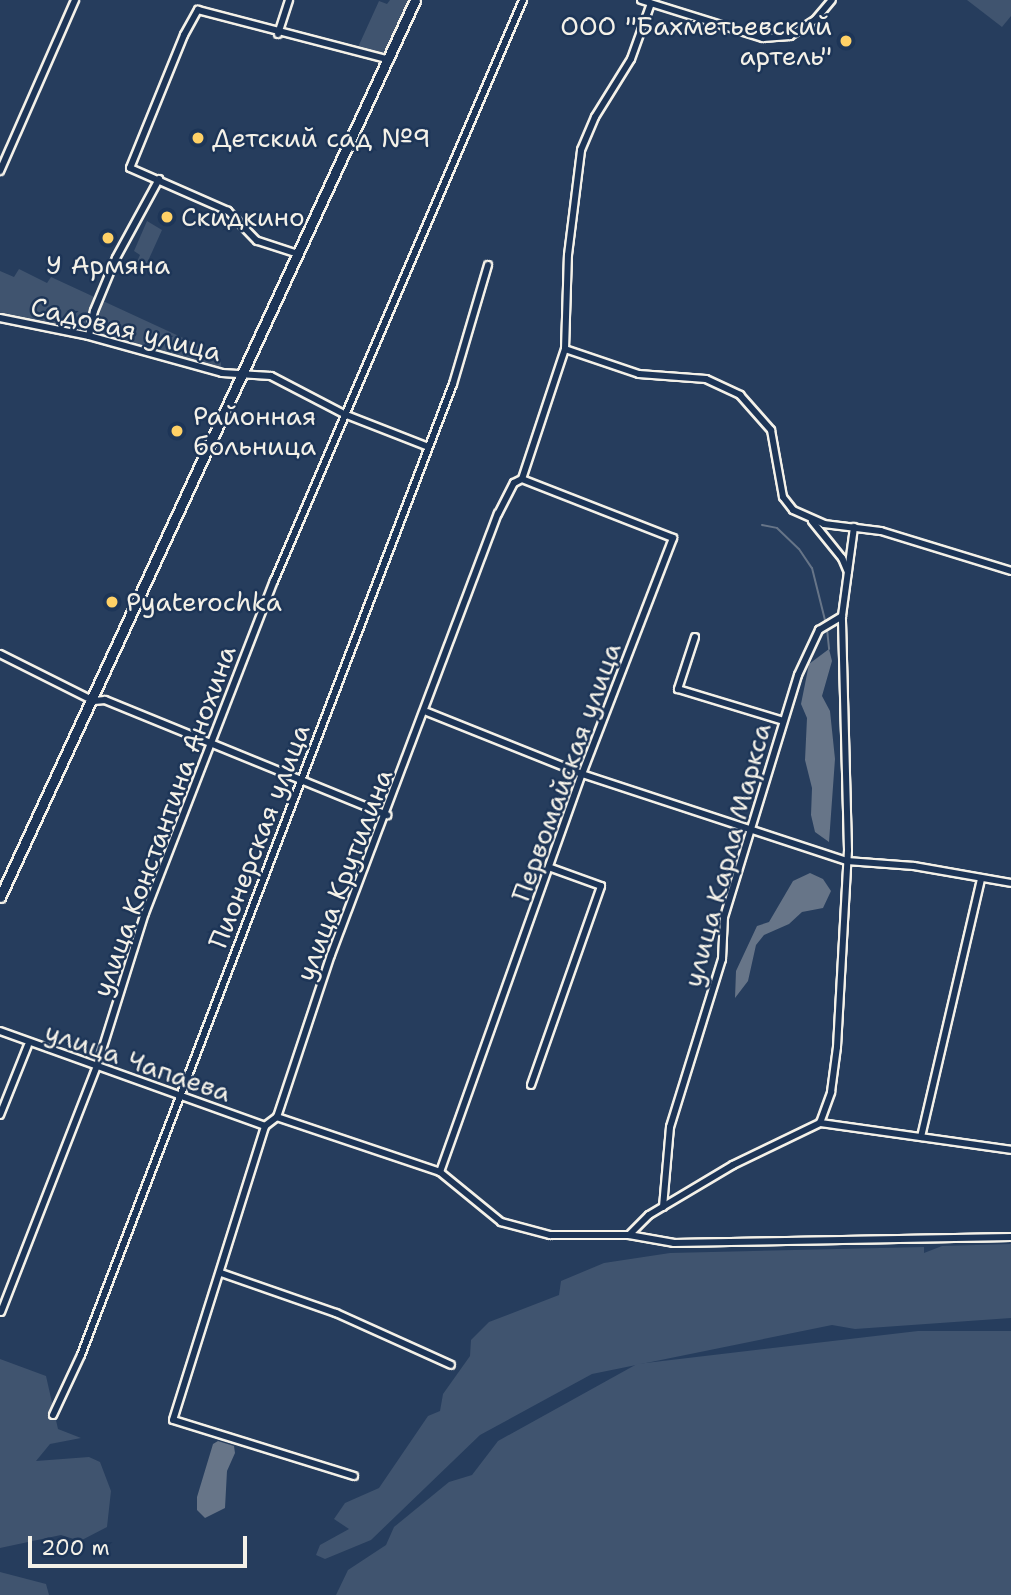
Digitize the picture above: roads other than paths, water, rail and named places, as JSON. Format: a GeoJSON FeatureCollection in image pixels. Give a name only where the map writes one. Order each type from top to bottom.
{"type":"FeatureCollection","features":[{"type":"Feature","properties":{"kind":"main road"},"geometry":{"type":"LineString","coordinates":[[0,897],[94,701],[295,253],[390,60],[415,0]]}},
{"type":"Feature","properties":{"kind":"street"},"geometry":{"type":"LineString","coordinates":[[0,171],[75,0]]}},
{"type":"Feature","properties":{"kind":"street"},"geometry":{"type":"LineString","coordinates":[[278,34],[289,0]]}},
{"type":"Feature","properties":{"kind":"street","name":"улица Константина Анохина"},"geometry":{"type":"LineString","coordinates":[[1,1312],[97,1066],[145,913],[210,743],[344,414],[386,326],[523,0]]}},
{"type":"Feature","properties":{"kind":"street"},"geometry":{"type":"LineString","coordinates":[[641,0],[763,38],[790,36],[815,20],[832,0]]}},
{"type":"Feature","properties":{"kind":"street","name":"улица Крутилина"},"geometry":{"type":"LineString","coordinates":[[277,1117],[331,955],[427,712],[498,514],[514,483],[522,480],[565,349],[568,255],[581,150],[595,117],[631,60],[652,4]]}},
{"type":"Feature","properties":{"kind":"street"},"geometry":{"type":"LineString","coordinates":[[295,253],[257,242],[228,211],[130,168],[198,10],[278,34],[390,60]]}},
{"type":"Feature","properties":{"kind":"street"},"geometry":{"type":"LineString","coordinates":[[89,336],[94,311],[116,258],[159,180]]}},
{"type":"Feature","properties":{"kind":"street","name":"Пионерская улица"},"geometry":{"type":"LineString","coordinates":[[53,1415],[81,1355],[302,781],[426,446],[453,384],[488,265]]}},
{"type":"Feature","properties":{"kind":"street","name":"Садовая улица"},"geometry":{"type":"LineString","coordinates":[[0,318],[89,336],[242,375],[271,376],[344,414],[426,446]]}},
{"type":"Feature","properties":{"kind":"street"},"geometry":{"type":"LineString","coordinates":[[565,349],[639,374],[706,379],[740,395],[771,430],[783,497],[793,510],[824,524],[908,537],[1011,571]]}},
{"type":"Feature","properties":{"kind":"street","name":"Первомайская улица"},"geometry":{"type":"LineString","coordinates":[[440,1172],[551,868],[582,774],[674,538],[522,480]]}},
{"type":"Feature","properties":{"kind":"street"},"geometry":{"type":"LineString","coordinates":[[809,517],[842,558],[848,574]]}},
{"type":"Feature","properties":{"kind":"street"},"geometry":{"type":"LineString","coordinates":[[820,1124],[831,1092],[837,1047],[847,861],[842,616],[854,527]]}},
{"type":"Feature","properties":{"kind":"street","name":"улица Карла Маркса"},"geometry":{"type":"LineString","coordinates":[[663,1207],[670,1127],[722,959],[724,917],[783,722],[820,630],[842,616]]}},
{"type":"Feature","properties":{"kind":"street"},"geometry":{"type":"LineString","coordinates":[[695,637],[678,689],[783,722]]}},
{"type":"Feature","properties":{"kind":"street"},"geometry":{"type":"LineString","coordinates":[[0,654],[94,701],[105,700],[387,815]]}},
{"type":"Feature","properties":{"kind":"street"},"geometry":{"type":"LineString","coordinates":[[427,712],[582,774],[847,861],[914,866],[1011,883]]}},
{"type":"Feature","properties":{"kind":"street"},"geometry":{"type":"LineString","coordinates":[[531,1085],[601,886],[551,868]]}},
{"type":"Feature","properties":{"kind":"street"},"geometry":{"type":"LineString","coordinates":[[921,1137],[981,879]]}},
{"type":"Feature","properties":{"kind":"street","name":"улица Чапаева"},"geometry":{"type":"LineString","coordinates":[[0,1031],[28,1045],[97,1066],[265,1126]]}},
{"type":"Feature","properties":{"kind":"street"},"geometry":{"type":"LineString","coordinates":[[0,1115],[28,1045]]}},
{"type":"Feature","properties":{"kind":"street"},"geometry":{"type":"LineString","coordinates":[[354,1476],[173,1420],[265,1126],[277,1117],[440,1172],[501,1222],[550,1235],[629,1235],[674,1243],[1011,1237]]}},
{"type":"Feature","properties":{"kind":"street"},"geometry":{"type":"LineString","coordinates":[[629,1235],[663,1207],[733,1165],[820,1124],[1011,1150]]}},
{"type":"Feature","properties":{"kind":"street"},"geometry":{"type":"LineString","coordinates":[[221,1273],[336,1312],[451,1365]]}},
{"type":"Feature","properties":{"kind":"waterway"},"geometry":{"type":"LineString","coordinates":[[762,525],[777,528],[799,549],[812,568],[826,624]]}},
{"type":"Feature","properties":{"kind":"waterway"},"geometry":{"type":"LineString","coordinates":[[827,629],[829,649]]}},
{"type":"Feature","properties":{"kind":"place","name":"ООО \"Бахметьевский артель\""},"geometry":{"type":"Point","coordinates":[846,41]}},
{"type":"Feature","properties":{"kind":"place","name":"Детский сад №9"},"geometry":{"type":"Point","coordinates":[198,138]}},
{"type":"Feature","properties":{"kind":"place","name":"Скидкино"},"geometry":{"type":"Point","coordinates":[167,217]}},
{"type":"Feature","properties":{"kind":"place","name":"У Армяна"},"geometry":{"type":"Point","coordinates":[108,238]}},
{"type":"Feature","properties":{"kind":"place","name":"Районная больница"},"geometry":{"type":"Point","coordinates":[177,431]}},
{"type":"Feature","properties":{"kind":"place","name":"Pyaterochka"},"geometry":{"type":"Point","coordinates":[112,602]}}]}
